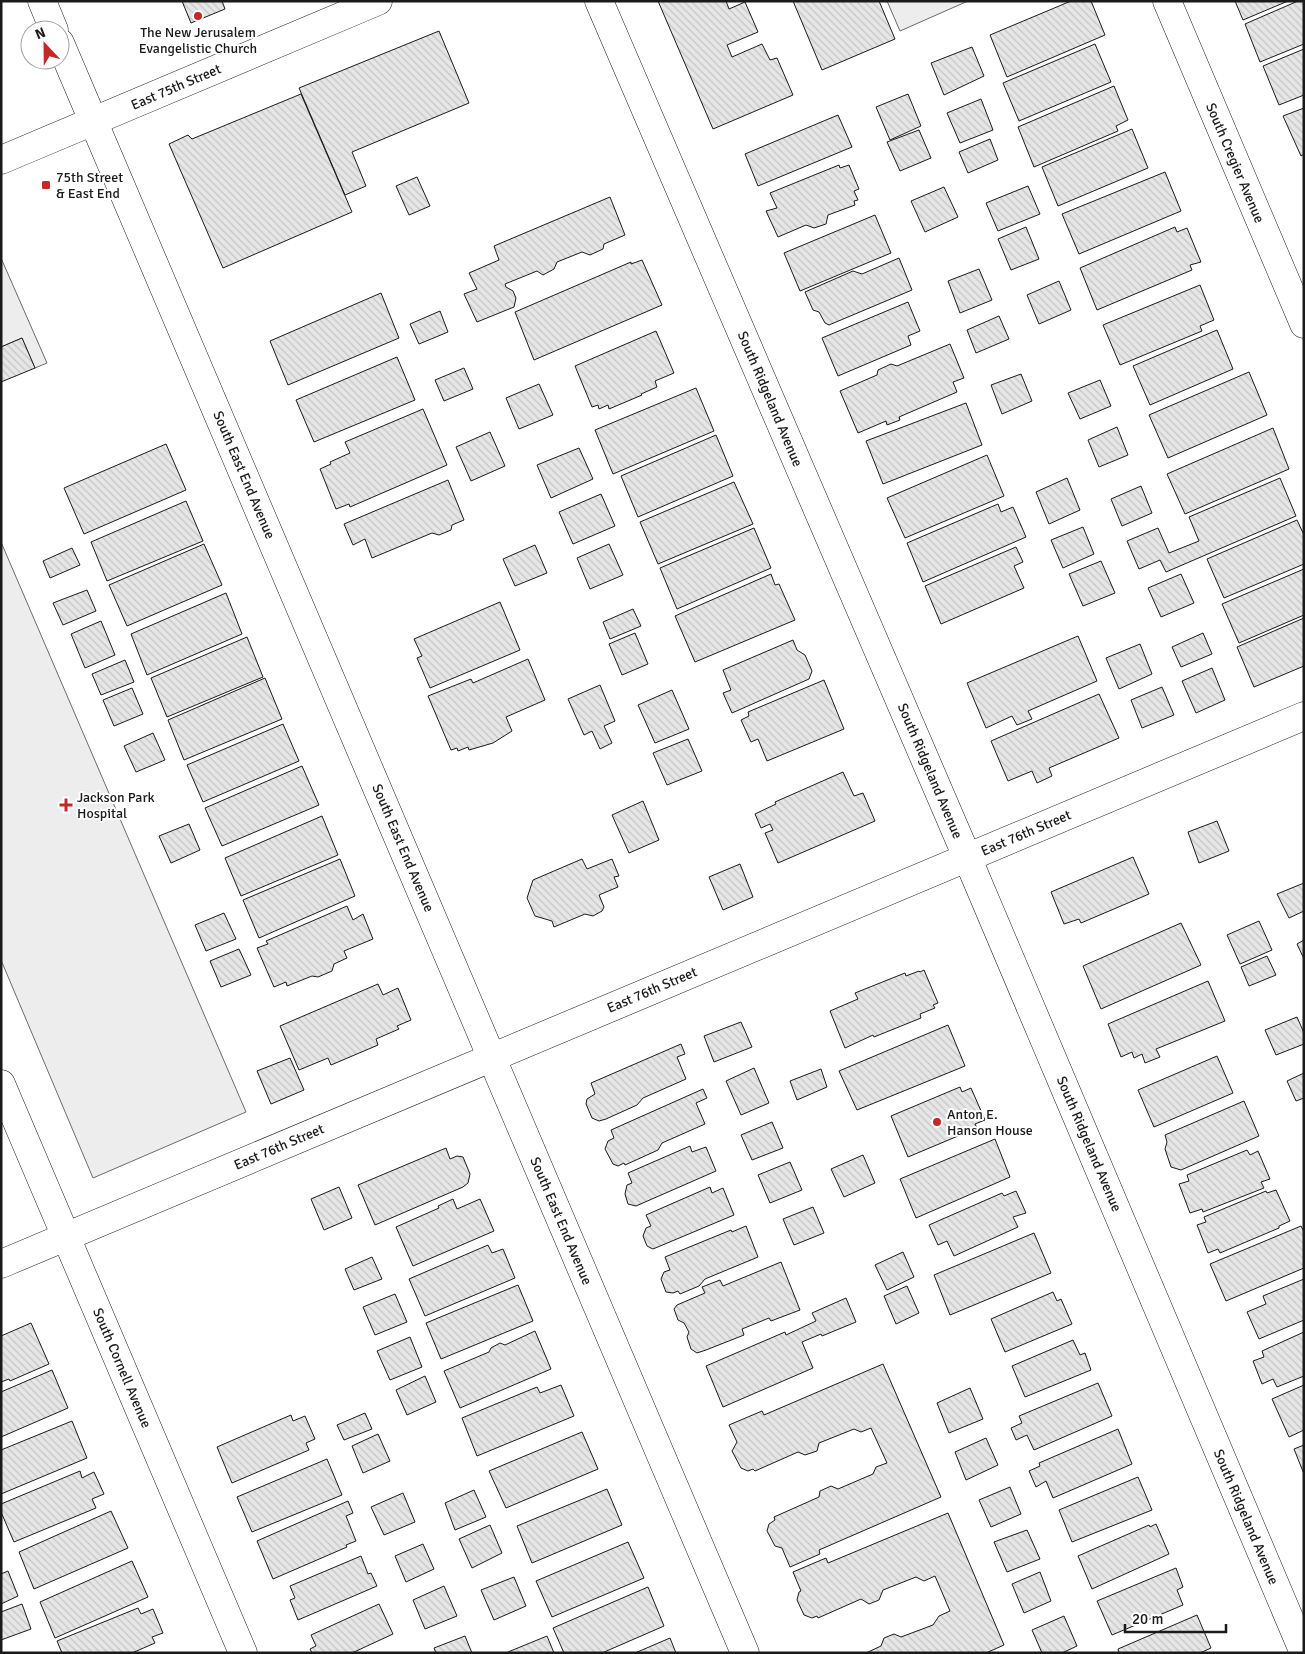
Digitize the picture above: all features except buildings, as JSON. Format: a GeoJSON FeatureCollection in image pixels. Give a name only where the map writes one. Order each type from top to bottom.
{"type":"FeatureCollection","features":[{"type":"Feature","properties":{"kind":"street"},"geometry":{"type":"LineString","coordinates":[[42,1],[50,20]]}},
{"type":"Feature","properties":{"kind":"street","name":"East 75th Street"},"geometry":{"type":"LineString","coordinates":[[1,160],[378,1]]}},
{"type":"Feature","properties":{"kind":"street","name":"South Ridgeland Avenue"},"geometry":{"type":"LineString","coordinates":[[599,1],[968,857],[1304,1653]]}},
{"type":"Feature","properties":{"kind":"street","name":"South Cregier Avenue"},"geometry":{"type":"LineString","coordinates":[[1167,1],[1304,324]]}},
{"type":"Feature","properties":{"kind":"street","name":"South East End Avenue"},"geometry":{"type":"LineString","coordinates":[[70,66],[745,1653]]}},
{"type":"Feature","properties":{"kind":"street","name":"East 76th Street"},"geometry":{"type":"LineString","coordinates":[[1,1264],[1304,716]]}},
{"type":"Feature","properties":{"kind":"street","name":"South Cornell Avenue"},"geometry":{"type":"LineString","coordinates":[[1,1084],[244,1653]]}},
{"type":"Feature","properties":{"kind":"shaded area"},"geometry":{"type":"Polygon","coordinates":[[[887,1],[968,1],[900,31],[887,1]]]}},
{"type":"Feature","properties":{"kind":"shaded area"},"geometry":{"type":"Polygon","coordinates":[[[1,258],[47,363],[35,368],[22,338],[1,347],[1,258]]]}},
{"type":"Feature","properties":{"kind":"shaded area"},"geometry":{"type":"Polygon","coordinates":[[[1,542],[246,1112],[93,1178],[1,960],[1,542]]]}},
{"type":"Feature","properties":{"kind":"place","name":"The New Jerusalem Evangelistic Church"},"geometry":{"type":"Point","coordinates":[198,16]}},
{"type":"Feature","properties":{"kind":"place","name":"75th Street & East End"},"geometry":{"type":"Point","coordinates":[46,185]}},
{"type":"Feature","properties":{"kind":"place","name":"Jackson Park Hospital"},"geometry":{"type":"Point","coordinates":[66,805]}},
{"type":"Feature","properties":{"kind":"place","name":"Anton E. Hanson House"},"geometry":{"type":"Point","coordinates":[937,1122]}}]}
